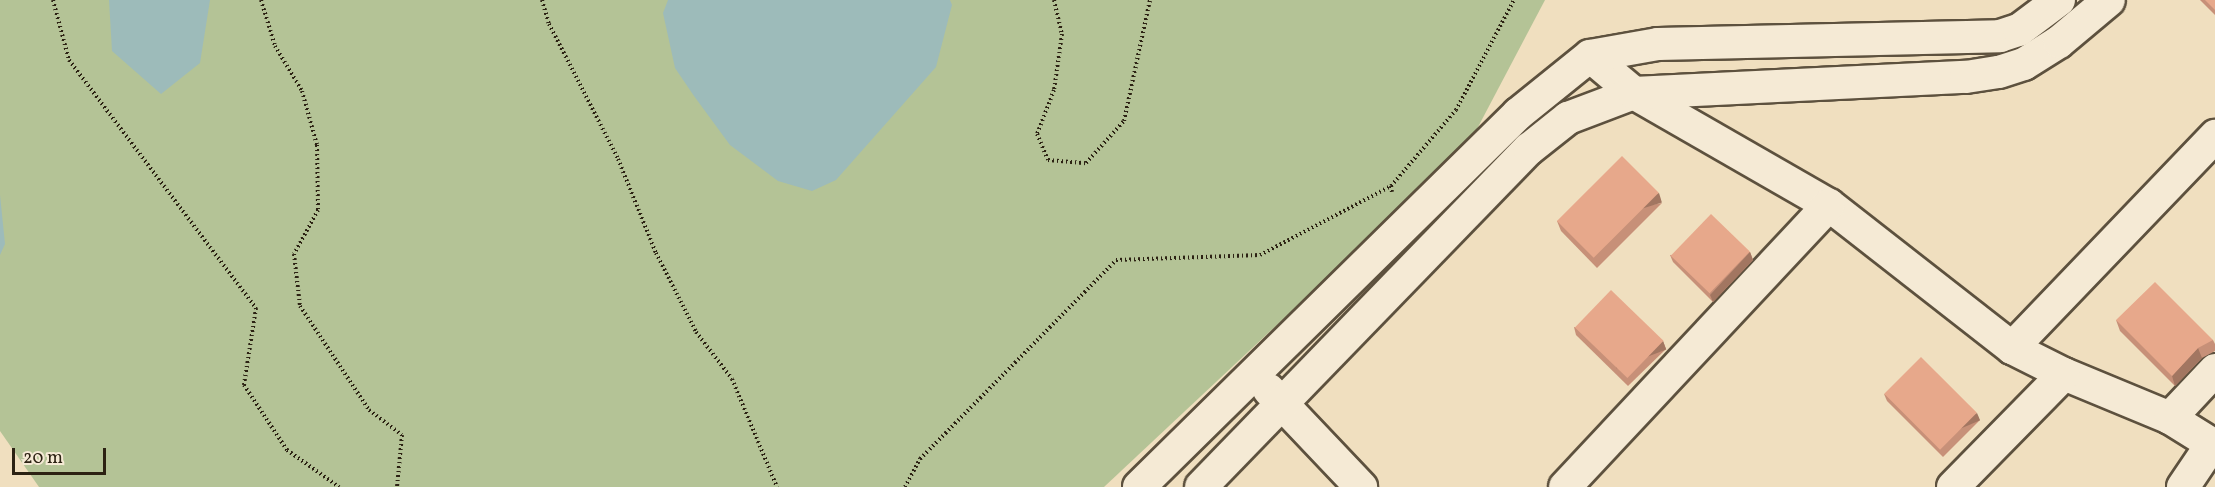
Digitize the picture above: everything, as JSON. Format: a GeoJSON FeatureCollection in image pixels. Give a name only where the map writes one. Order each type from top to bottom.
{"type":"FeatureCollection","features":[{"type":"Feature","properties":{"kind":"street"},"geometry":{"type":"LineString","coordinates":[[1139,487],[1252,372],[1518,114],[1590,56],[1658,44],[2000,36],[2019,30],[2059,0]]}},
{"type":"Feature","properties":{"kind":"street"},"geometry":{"type":"LineString","coordinates":[[1201,487],[1529,149],[1568,118],[1634,93],[1999,72],[2024,64],[2059,42],[2109,0]]}},
{"type":"Feature","properties":{"kind":"street"},"geometry":{"type":"LineString","coordinates":[[1590,56],[1634,93],[1829,205],[2012,348],[2064,374],[2170,418],[2213,445],[2183,487]]}},
{"type":"Feature","properties":{"kind":"street"},"geometry":{"type":"LineString","coordinates":[[2012,348],[2215,136]]}},
{"type":"Feature","properties":{"kind":"street"},"geometry":{"type":"LineString","coordinates":[[1565,487],[1829,205]]}},
{"type":"Feature","properties":{"kind":"street"},"geometry":{"type":"LineString","coordinates":[[2170,418],[2215,370]]}},
{"type":"Feature","properties":{"kind":"street"},"geometry":{"type":"LineString","coordinates":[[1252,372],[1361,487]]}},
{"type":"Feature","properties":{"kind":"street"},"geometry":{"type":"LineString","coordinates":[[1953,487],[2064,374]]}},
{"type":"Feature","properties":{"kind":"path"},"geometry":{"type":"LineString","coordinates":[[53,0],[69,60],[256,308],[244,385],[287,450],[339,487]]}},
{"type":"Feature","properties":{"kind":"path"},"geometry":{"type":"LineString","coordinates":[[261,0],[275,46],[302,91],[317,145],[318,210],[294,254],[300,306],[369,410],[402,435],[397,487]]}},
{"type":"Feature","properties":{"kind":"path"},"geometry":{"type":"LineString","coordinates":[[542,0],[549,24],[618,159],[656,253],[696,332],[732,379],[777,487]]}},
{"type":"Feature","properties":{"kind":"path"},"geometry":{"type":"LineString","coordinates":[[1054,0],[1062,34],[1054,90],[1037,134],[1048,160],[1086,163],[1124,121],[1150,0]]}},
{"type":"Feature","properties":{"kind":"path"},"geometry":{"type":"LineString","coordinates":[[905,487],[920,459],[1116,260],[1260,255],[1391,186],[1456,110],[1514,0]]}},
{"type":"Feature","properties":{"kind":"path"},"geometry":{"type":"LineString","coordinates":[[1391,186],[1392,196]]}},
{"type":"Feature","properties":{"kind":"green space"},"geometry":{"type":"Polygon","coordinates":[[[0,0],[1545,0],[1468,146],[1104,487],[39,487],[0,431],[0,0]]]}},
{"type":"Feature","properties":{"kind":"water"},"geometry":{"type":"Polygon","coordinates":[[[109,0],[210,0],[200,63],[161,94],[112,51],[109,0]]]}},
{"type":"Feature","properties":{"kind":"water"},"geometry":{"type":"Polygon","coordinates":[[[668,0],[950,0],[952,5],[936,67],[836,180],[812,191],[778,181],[730,145],[675,68],[663,13],[668,0]]]}},
{"type":"Feature","properties":{"kind":"water"},"geometry":{"type":"Polygon","coordinates":[[[0,195],[5,244],[0,255],[0,195]]]}},
{"type":"Feature","properties":{"kind":"building"},"geometry":{"type":"Polygon","coordinates":[[[2205,0],[2215,0],[2215,10],[2205,0]]]}},
{"type":"Feature","properties":{"kind":"building"},"geometry":{"type":"Polygon","coordinates":[[[1622,156],[1659,193],[1594,258],[1557,221],[1622,156]]]}},
{"type":"Feature","properties":{"kind":"building"},"geometry":{"type":"Polygon","coordinates":[[[1711,214],[1750,252],[1710,293],[1671,256],[1711,214]]]}},
{"type":"Feature","properties":{"kind":"building"},"geometry":{"type":"Polygon","coordinates":[[[2155,282],[2213,340],[2198,348],[2172,376],[2116,320],[2155,282]]]}},
{"type":"Feature","properties":{"kind":"building"},"geometry":{"type":"Polygon","coordinates":[[[1611,290],[1664,341],[1627,378],[1575,327],[1611,290]]]}},
{"type":"Feature","properties":{"kind":"building"},"geometry":{"type":"Polygon","coordinates":[[[1921,357],[1977,413],[1940,450],[1884,394],[1921,357]]]}}]}
